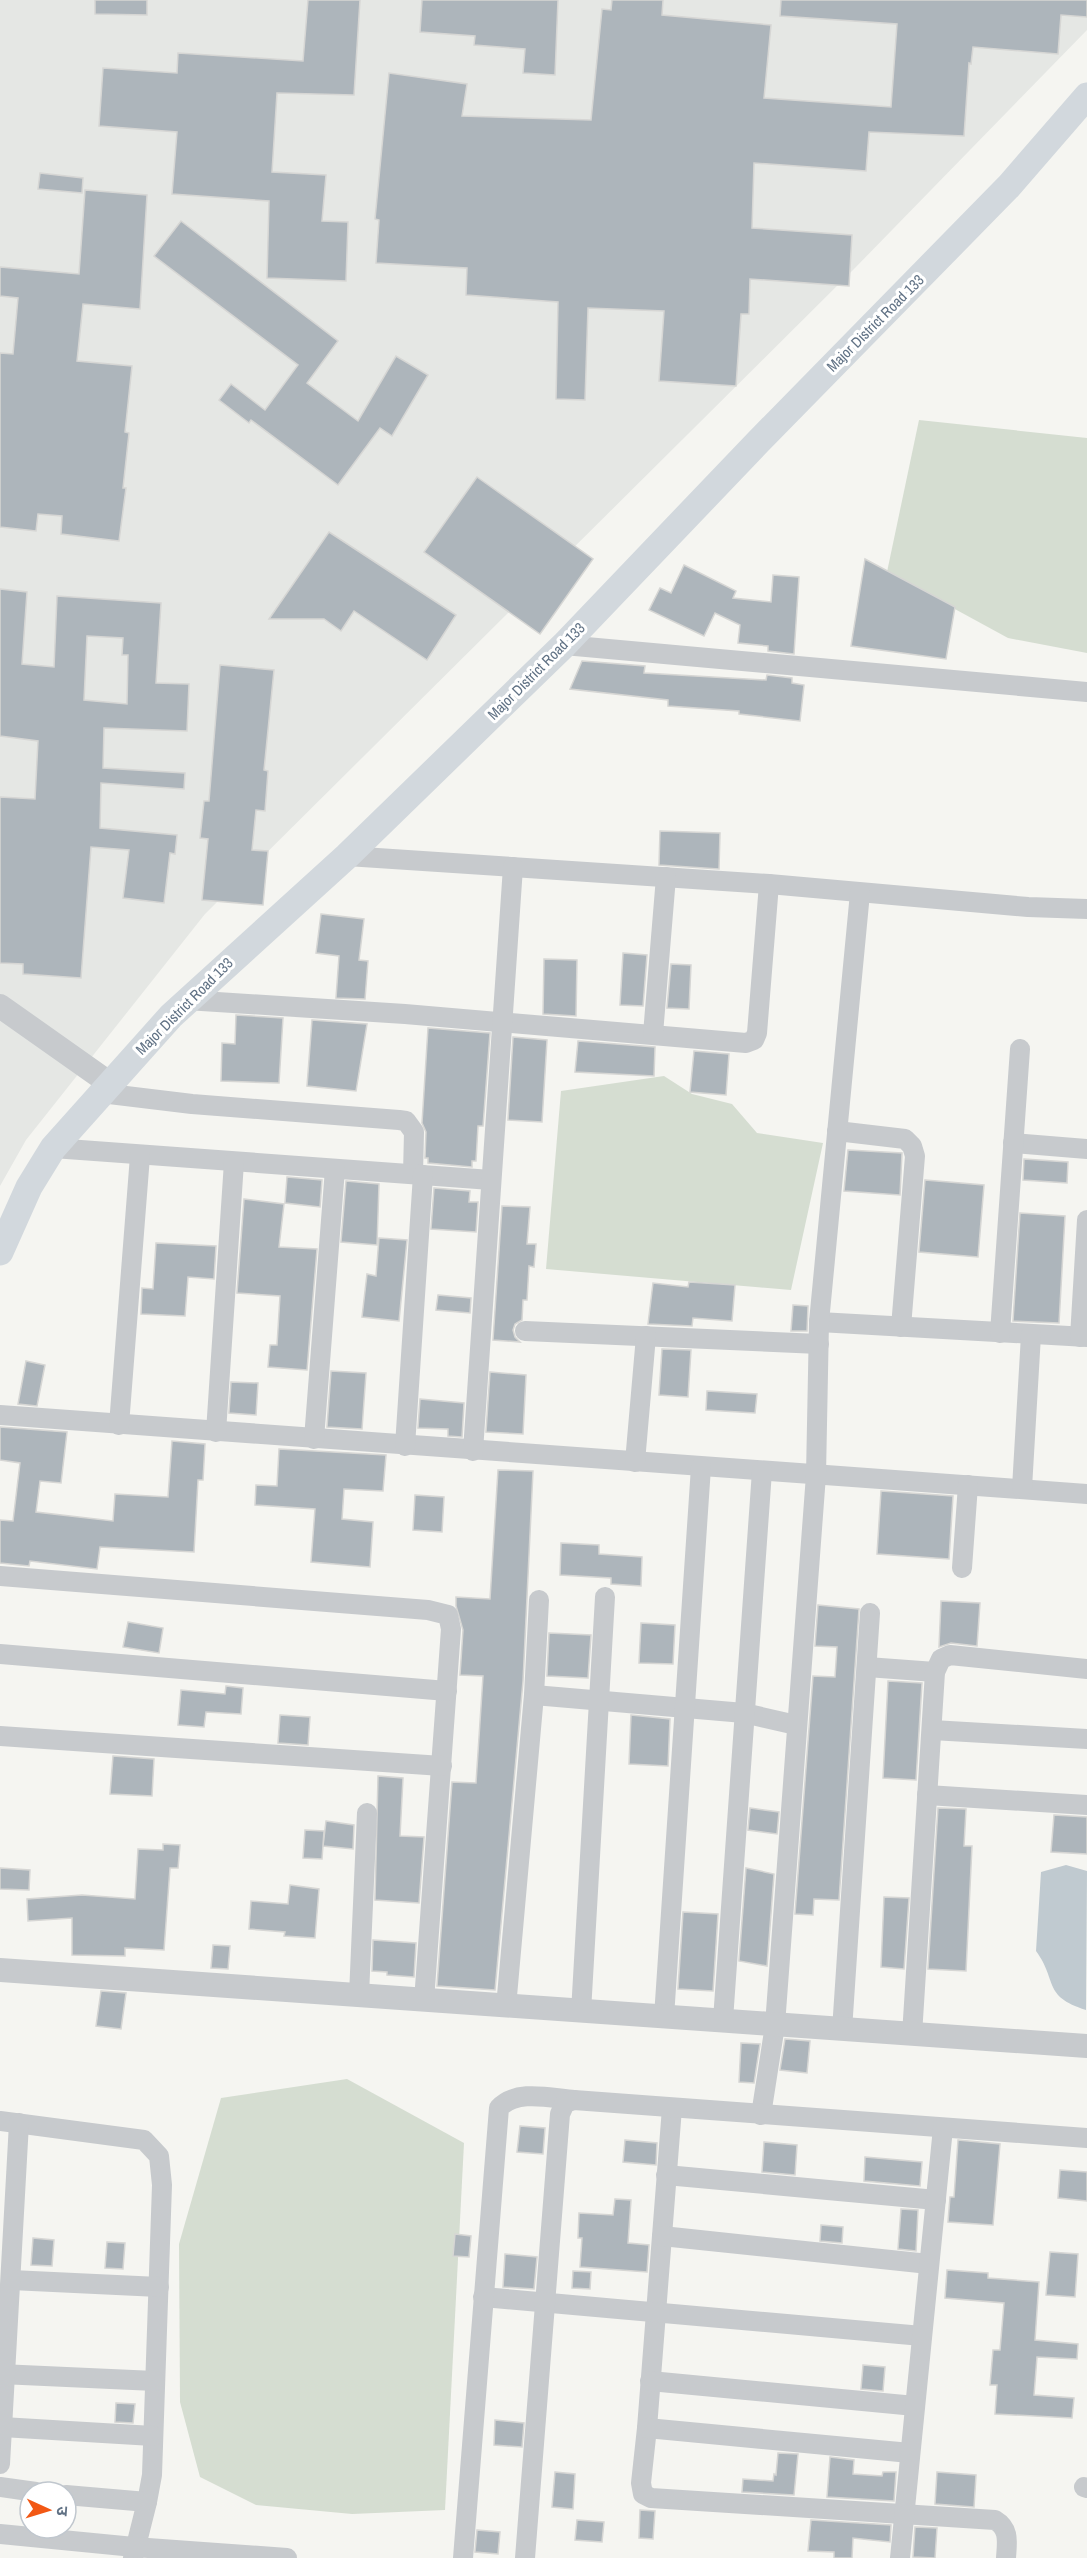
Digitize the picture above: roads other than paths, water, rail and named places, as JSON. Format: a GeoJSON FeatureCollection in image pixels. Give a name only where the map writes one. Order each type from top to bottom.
{"type":"FeatureCollection","features":[{"type":"Feature","properties":{"kind":"main road","name":"Major District Road 133"},"geometry":{"type":"LineString","coordinates":[[0,1252],[29,1188],[53,1148],[186,1000],[347,856],[564,645],[758,442],[1009,186],[1087,96]]}},
{"type":"Feature","properties":{"kind":"street"},"geometry":{"type":"LineString","coordinates":[[564,645],[1087,692]]}},
{"type":"Feature","properties":{"kind":"street"},"geometry":{"type":"LineString","coordinates":[[347,856],[769,884],[860,893],[1087,909]]}},
{"type":"Feature","properties":{"kind":"street"},"geometry":{"type":"LineString","coordinates":[[472,1451],[513,867]]}},
{"type":"Feature","properties":{"kind":"street"},"geometry":{"type":"LineString","coordinates":[[653,1034],[666,877]]}},
{"type":"Feature","properties":{"kind":"street"},"geometry":{"type":"LineString","coordinates":[[186,1000],[653,1034],[746,1043],[754,1040],[757,1033],[769,884]]}},
{"type":"Feature","properties":{"kind":"street"},"geometry":{"type":"LineString","coordinates":[[761,2115],[775,2025],[816,1475],[819,1322],[860,893]]}},
{"type":"Feature","properties":{"kind":"street"},"geometry":{"type":"LineString","coordinates":[[0,1006],[105,1088],[192,1104],[399,1119],[406,1122],[414,1132],[418,1175],[405,1446]]}},
{"type":"Feature","properties":{"kind":"street"},"geometry":{"type":"LineString","coordinates":[[1000,1333],[1020,1049]]}},
{"type":"Feature","properties":{"kind":"street"},"geometry":{"type":"LineString","coordinates":[[837,1131],[905,1139],[912,1146],[915,1156],[902,1327]]}},
{"type":"Feature","properties":{"kind":"street"},"geometry":{"type":"LineString","coordinates":[[1013,1143],[1087,1149]]}},
{"type":"Feature","properties":{"kind":"street"},"geometry":{"type":"LineString","coordinates":[[53,1148],[491,1180]]}},
{"type":"Feature","properties":{"kind":"street"},"geometry":{"type":"LineString","coordinates":[[119,1425],[140,1156]]}},
{"type":"Feature","properties":{"kind":"street"},"geometry":{"type":"LineString","coordinates":[[216,1432],[234,1162]]}},
{"type":"Feature","properties":{"kind":"street"},"geometry":{"type":"LineString","coordinates":[[314,1439],[335,1169]]}},
{"type":"Feature","properties":{"kind":"street"},"geometry":{"type":"LineString","coordinates":[[819,1322],[1084,1337],[1087,1220]]}},
{"type":"Feature","properties":{"kind":"street"},"geometry":{"type":"LineString","coordinates":[[525,1330],[819,1344]]}},
{"type":"Feature","properties":{"kind":"street"},"geometry":{"type":"LineString","coordinates":[[1022,1488],[1031,1335]]}},
{"type":"Feature","properties":{"kind":"street"},"geometry":{"type":"LineString","coordinates":[[635,1462],[646,1336]]}},
{"type":"Feature","properties":{"kind":"street"},"geometry":{"type":"LineString","coordinates":[[0,1415],[1087,1494]]}},
{"type":"Feature","properties":{"kind":"street"},"geometry":{"type":"LineString","coordinates":[[664,2017],[701,1467]]}},
{"type":"Feature","properties":{"kind":"street"},"geometry":{"type":"LineString","coordinates":[[723,2020],[762,1471]]}},
{"type":"Feature","properties":{"kind":"street"},"geometry":{"type":"LineString","coordinates":[[962,1568],[968,1485]]}},
{"type":"Feature","properties":{"kind":"street"},"geometry":{"type":"LineString","coordinates":[[0,1576],[443,1612],[448,1615],[451,1629],[424,2001]]}},
{"type":"Feature","properties":{"kind":"street"},"geometry":{"type":"LineString","coordinates":[[581,2012],[605,1597]]}},
{"type":"Feature","properties":{"kind":"street"},"geometry":{"type":"LineString","coordinates":[[506,2007],[534,1695],[539,1600]]}},
{"type":"Feature","properties":{"kind":"street"},"geometry":{"type":"LineString","coordinates":[[842,2030],[870,1613]]}},
{"type":"Feature","properties":{"kind":"street"},"geometry":{"type":"LineString","coordinates":[[0,1654],[447,1691]]}},
{"type":"Feature","properties":{"kind":"street"},"geometry":{"type":"LineString","coordinates":[[912,2035],[935,1672],[941,1659],[950,1655],[1087,1669]]}},
{"type":"Feature","properties":{"kind":"street"},"geometry":{"type":"LineString","coordinates":[[867,1667],[935,1672]]}},
{"type":"Feature","properties":{"kind":"street"},"geometry":{"type":"LineString","coordinates":[[534,1695],[744,1713],[796,1725]]}},
{"type":"Feature","properties":{"kind":"street"},"geometry":{"type":"LineString","coordinates":[[932,1731],[1087,1739]]}},
{"type":"Feature","properties":{"kind":"street"},"geometry":{"type":"LineString","coordinates":[[0,1736],[442,1766]]}},
{"type":"Feature","properties":{"kind":"street"},"geometry":{"type":"LineString","coordinates":[[927,1795],[1087,1805]]}},
{"type":"Feature","properties":{"kind":"street"},"geometry":{"type":"LineString","coordinates":[[358,1995],[367,1813]]}},
{"type":"Feature","properties":{"kind":"street"},"geometry":{"type":"LineString","coordinates":[[0,1970],[1087,2046]]}},
{"type":"Feature","properties":{"kind":"street"},"geometry":{"type":"LineString","coordinates":[[463,2558],[499,2108],[507,2099],[519,2096],[1087,2138]]}},
{"type":"Feature","properties":{"kind":"street"},"geometry":{"type":"LineString","coordinates":[[525,2558],[560,2114],[565,2103],[574,2100]]}},
{"type":"Feature","properties":{"kind":"street"},"geometry":{"type":"LineString","coordinates":[[672,2108],[641,2483],[643,2494],[651,2498],[904,2516],[995,2520],[1002,2525],[1008,2537],[1006,2558]]}},
{"type":"Feature","properties":{"kind":"street"},"geometry":{"type":"LineString","coordinates":[[0,2464],[2,2374],[11,2280],[9,2122],[144,2140],[159,2156],[162,2185],[153,2436],[147,2502],[134,2553]]}},
{"type":"Feature","properties":{"kind":"street"},"geometry":{"type":"LineString","coordinates":[[900,2558],[943,2128]]}},
{"type":"Feature","properties":{"kind":"street"},"geometry":{"type":"LineString","coordinates":[[666,2175],[936,2200]]}},
{"type":"Feature","properties":{"kind":"street"},"geometry":{"type":"LineString","coordinates":[[662,2236],[929,2264]]}},
{"type":"Feature","properties":{"kind":"street"},"geometry":{"type":"LineString","coordinates":[[11,2280],[159,2287]]}},
{"type":"Feature","properties":{"kind":"street"},"geometry":{"type":"LineString","coordinates":[[483,2297],[922,2336]]}},
{"type":"Feature","properties":{"kind":"street"},"geometry":{"type":"LineString","coordinates":[[2,2374],[155,2381]]}},
{"type":"Feature","properties":{"kind":"street"},"geometry":{"type":"LineString","coordinates":[[650,2381],[915,2406]]}},
{"type":"Feature","properties":{"kind":"street"},"geometry":{"type":"LineString","coordinates":[[2,2421],[153,2436]]}},
{"type":"Feature","properties":{"kind":"street"},"geometry":{"type":"LineString","coordinates":[[647,2428],[910,2453]]}},
{"type":"Feature","properties":{"kind":"street"},"geometry":{"type":"LineString","coordinates":[[0,2487],[18,2490]]}},
{"type":"Feature","properties":{"kind":"street"},"geometry":{"type":"LineString","coordinates":[[78,2496],[147,2502]]}},
{"type":"Feature","properties":{"kind":"street"},"geometry":{"type":"LineString","coordinates":[[0,2534],[134,2553],[287,2558]]}}]}
